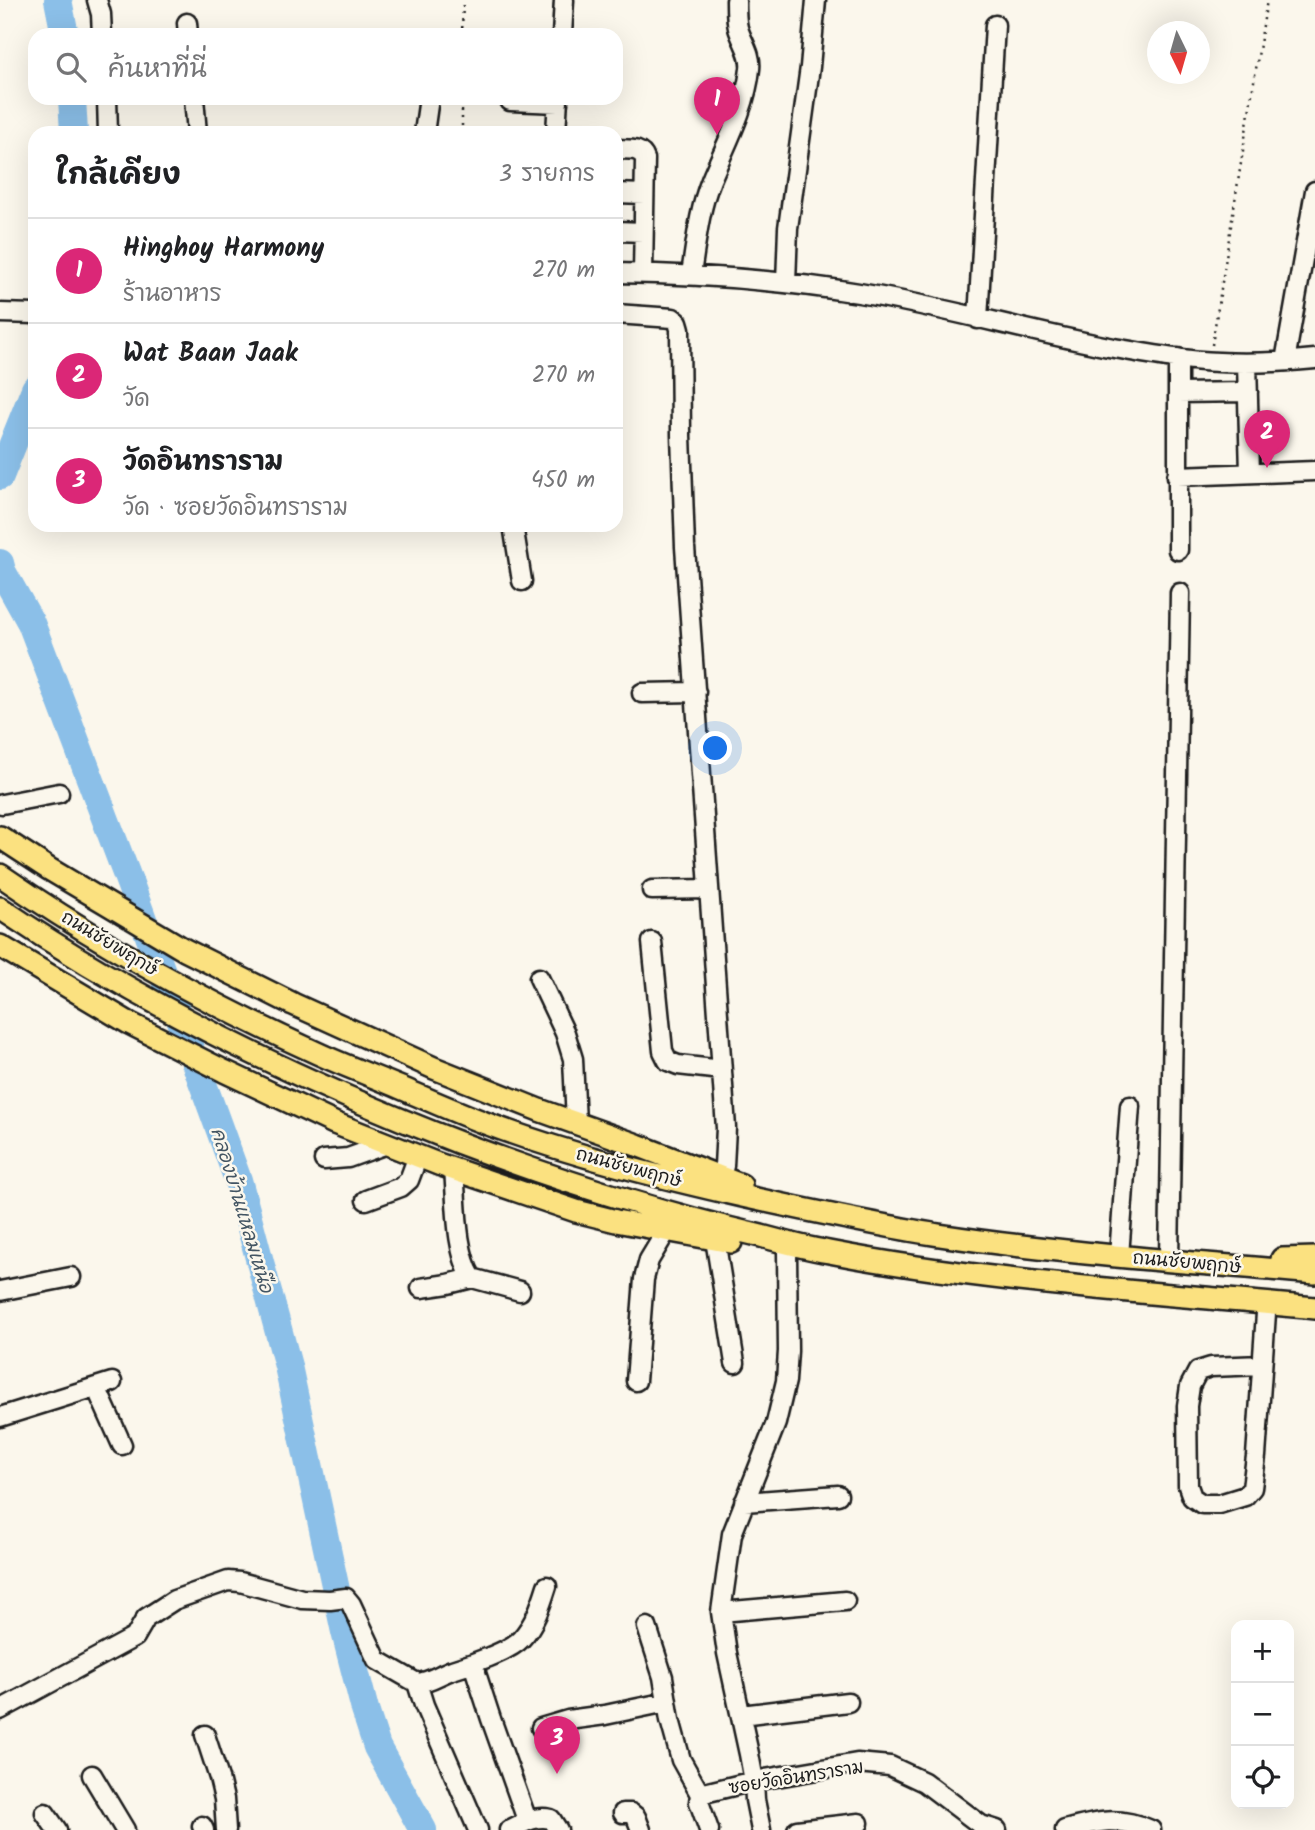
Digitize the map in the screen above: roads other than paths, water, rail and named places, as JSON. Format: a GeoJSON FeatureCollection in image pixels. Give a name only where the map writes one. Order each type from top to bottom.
{"type":"FeatureCollection","features":[{"type":"Feature","properties":{"kind":"main road","name":"ถนนชัยพฤกษ์"},"geometry":{"type":"LineString","coordinates":[[0,837],[185,950],[293,1004],[539,1110],[721,1176],[795,1208]]}},
{"type":"Feature","properties":{"kind":"main road","name":"ถนนชัยพฤกษ์"},"geometry":{"type":"LineString","coordinates":[[0,876],[122,952],[193,992],[318,1054],[484,1123],[551,1145],[691,1184],[795,1208],[940,1235],[1009,1245],[1315,1273]]}},
{"type":"Feature","properties":{"kind":"main road","name":"ถนนชัยพฤกษ์"},"geometry":{"type":"LineString","coordinates":[[0,908],[66,951],[220,1037],[414,1125],[562,1180],[719,1226],[827,1252],[974,1275],[1315,1308]]}},
{"type":"Feature","properties":{"kind":"main road","name":"ถนนชัยพฤกษ์"},"geometry":{"type":"LineString","coordinates":[[0,946],[129,1023],[224,1072],[334,1124],[454,1170],[576,1211],[617,1221],[787,1252],[827,1252]]}},
{"type":"Feature","properties":{"kind":"main road"},"geometry":{"type":"LineString","coordinates":[[1179,1261],[1315,1258]]}},
{"type":"Feature","properties":{"kind":"main road"},"geometry":{"type":"LineString","coordinates":[[1186,1296],[1315,1323]]}},
{"type":"Feature","properties":{"kind":"street"},"geometry":{"type":"LineString","coordinates":[[97,0],[102,28]]}},
{"type":"Feature","properties":{"kind":"street"},"geometry":{"type":"LineString","coordinates":[[562,28],[564,0]]}},
{"type":"Feature","properties":{"kind":"street"},"geometry":{"type":"LineString","coordinates":[[786,283],[788,228],[810,67],[816,0]]}},
{"type":"Feature","properties":{"kind":"street"},"geometry":{"type":"LineString","coordinates":[[691,274],[702,206],[735,124],[749,79],[750,59],[737,25],[736,1]]}},
{"type":"Feature","properties":{"kind":"street"},"geometry":{"type":"LineString","coordinates":[[978,318],[995,25]]}},
{"type":"Feature","properties":{"kind":"street"},"geometry":{"type":"LineString","coordinates":[[107,105],[108,126]]}},
{"type":"Feature","properties":{"kind":"street"},"geometry":{"type":"LineString","coordinates":[[195,105],[196,126]]}},
{"type":"Feature","properties":{"kind":"street"},"geometry":{"type":"LineString","coordinates":[[425,126],[428,105]]}},
{"type":"Feature","properties":{"kind":"street"},"geometry":{"type":"LineString","coordinates":[[556,126],[558,105]]}},
{"type":"Feature","properties":{"kind":"street"},"geometry":{"type":"LineString","coordinates":[[623,149],[638,150],[645,159],[643,273]]}},
{"type":"Feature","properties":{"kind":"street"},"geometry":{"type":"LineString","coordinates":[[1285,361],[1315,191]]}},
{"type":"Feature","properties":{"kind":"street"},"geometry":{"type":"LineString","coordinates":[[623,193],[644,194]]}},
{"type":"Feature","properties":{"kind":"street"},"geometry":{"type":"LineString","coordinates":[[623,231],[643,232]]}},
{"type":"Feature","properties":{"kind":"street"},"geometry":{"type":"LineString","coordinates":[[623,272],[691,274],[860,293],[1080,341],[1178,358],[1247,363],[1315,359]]}},
{"type":"Feature","properties":{"kind":"street"},"geometry":{"type":"LineString","coordinates":[[0,313],[28,314]]}},
{"type":"Feature","properties":{"kind":"street"},"geometry":{"type":"LineString","coordinates":[[623,314],[666,316],[678,322],[685,547],[726,1128],[721,1176]]}},
{"type":"Feature","properties":{"kind":"street"},"geometry":{"type":"LineString","coordinates":[[1178,358],[1178,550]]}},
{"type":"Feature","properties":{"kind":"street"},"geometry":{"type":"LineString","coordinates":[[1247,363],[1250,473]]}},
{"type":"Feature","properties":{"kind":"street"},"geometry":{"type":"LineString","coordinates":[[1178,393],[1248,391]]}},
{"type":"Feature","properties":{"kind":"street"},"geometry":{"type":"LineString","coordinates":[[1177,476],[1315,471]]}},
{"type":"Feature","properties":{"kind":"street"},"geometry":{"type":"LineString","coordinates":[[514,532],[522,581]]}},
{"type":"Feature","properties":{"kind":"street"},"geometry":{"type":"LineString","coordinates":[[1179,1261],[1180,593]]}},
{"type":"Feature","properties":{"kind":"street"},"geometry":{"type":"LineString","coordinates":[[642,693],[696,692]]}},
{"type":"Feature","properties":{"kind":"street"},"geometry":{"type":"LineString","coordinates":[[1,806],[59,793]]}},
{"type":"Feature","properties":{"kind":"street"},"geometry":{"type":"LineString","coordinates":[[652,890],[709,889]]}},
{"type":"Feature","properties":{"kind":"street"},"geometry":{"type":"LineString","coordinates":[[652,942],[663,1051],[668,1061],[678,1065],[722,1070]]}},
{"type":"Feature","properties":{"kind":"street"},"geometry":{"type":"LineString","coordinates":[[539,978],[565,1033],[573,1059],[579,1124]]}},
{"type":"Feature","properties":{"kind":"street"},"geometry":{"type":"LineString","coordinates":[[1119,1256],[1130,1106]]}},
{"type":"Feature","properties":{"kind":"street"},"geometry":{"type":"LineString","coordinates":[[324,1160],[348,1158],[387,1144]]}},
{"type":"Feature","properties":{"kind":"street"},"geometry":{"type":"LineString","coordinates":[[366,1200],[401,1187],[409,1180],[418,1156]]}},
{"type":"Feature","properties":{"kind":"street"},"geometry":{"type":"LineString","coordinates":[[454,1170],[460,1237],[465,1267],[472,1278]]}},
{"type":"Feature","properties":{"kind":"street"},"geometry":{"type":"LineString","coordinates":[[636,1381],[645,1279],[649,1260],[667,1230]]}},
{"type":"Feature","properties":{"kind":"street"},"geometry":{"type":"LineString","coordinates":[[715,1239],[735,1363]]}},
{"type":"Feature","properties":{"kind":"street"},"geometry":{"type":"LineString","coordinates":[[761,1830],[754,1781],[720,1612],[733,1534],[776,1423],[786,1381],[787,1252]]}},
{"type":"Feature","properties":{"kind":"street"},"geometry":{"type":"LineString","coordinates":[[0,1291],[71,1277]]}},
{"type":"Feature","properties":{"kind":"street"},"geometry":{"type":"LineString","coordinates":[[421,1289],[472,1278],[520,1291]]}},
{"type":"Feature","properties":{"kind":"street"},"geometry":{"type":"LineString","coordinates":[[1262,1365],[1212,1367],[1198,1371],[1190,1386],[1187,1406],[1188,1486],[1192,1497],[1202,1504],[1219,1504],[1245,1496],[1252,1488],[1262,1365],[1266,1313]]}},
{"type":"Feature","properties":{"kind":"street"},"geometry":{"type":"LineString","coordinates":[[0,1417],[104,1385],[122,1445]]}},
{"type":"Feature","properties":{"kind":"street"},"geometry":{"type":"LineString","coordinates":[[744,1502],[838,1495]]}},
{"type":"Feature","properties":{"kind":"street"},"geometry":{"type":"LineString","coordinates":[[0,1710],[135,1637],[146,1618],[174,1600],[228,1581],[302,1599],[338,1599],[351,1604],[377,1660],[417,1683],[476,1662],[519,1642],[537,1615],[547,1586]]}},
{"type":"Feature","properties":{"kind":"street"},"geometry":{"type":"LineString","coordinates":[[720,1612],[845,1601]]}},
{"type":"Feature","properties":{"kind":"street"},"geometry":{"type":"LineString","coordinates":[[647,1627],[663,1677],[670,1720],[681,1760],[700,1794],[699,1802],[709,1830]]}},
{"type":"Feature","properties":{"kind":"street"},"geometry":{"type":"LineString","coordinates":[[476,1662],[476,1673],[527,1820]]}},
{"type":"Feature","properties":{"kind":"street"},"geometry":{"type":"LineString","coordinates":[[417,1683],[478,1830]]}},
{"type":"Feature","properties":{"kind":"street"},"geometry":{"type":"LineString","coordinates":[[541,1728],[568,1720],[605,1716],[667,1702]]}},
{"type":"Feature","properties":{"kind":"street"},"geometry":{"type":"LineString","coordinates":[[741,1715],[848,1702]]}},
{"type":"Feature","properties":{"kind":"street"},"geometry":{"type":"LineString","coordinates":[[205,1735],[219,1778],[226,1830]]}},
{"type":"Feature","properties":{"kind":"street","name":"ซอยวัดอินทราราม"},"geometry":{"type":"LineString","coordinates":[[700,1794],[754,1781],[857,1763],[890,1766],[924,1782],[981,1825],[997,1830]]}},
{"type":"Feature","properties":{"kind":"street"},"geometry":{"type":"LineString","coordinates":[[92,1775],[125,1830]]}},
{"type":"Feature","properties":{"kind":"street"},"geometry":{"type":"LineString","coordinates":[[46,1813],[57,1830]]}},
{"type":"Feature","properties":{"kind":"street"},"geometry":{"type":"LineString","coordinates":[[623,1813],[631,1813],[636,1817],[642,1830]]}},
{"type":"Feature","properties":{"kind":"street"},"geometry":{"type":"LineString","coordinates":[[509,1830],[527,1820],[545,1818],[551,1819],[558,1830]]}},
{"type":"Feature","properties":{"kind":"street"},"geometry":{"type":"LineString","coordinates":[[1065,1830],[1102,1821],[1123,1821],[1151,1830]]}},
{"type":"Feature","properties":{"kind":"street"},"geometry":{"type":"LineString","coordinates":[[797,1830],[859,1823]]}},
{"type":"Feature","properties":{"kind":"waterway","name":"คลองบ้านแหลมเหนือ"},"geometry":{"type":"LineString","coordinates":[[58,0],[64,28]]}},
{"type":"Feature","properties":{"kind":"waterway","name":"คลองบ้านแหลมเหนือ"},"geometry":{"type":"LineString","coordinates":[[72,105],[74,126]]}},
{"type":"Feature","properties":{"kind":"waterway","name":"คลองบ้านแหลมเหนือ"},"geometry":{"type":"LineString","coordinates":[[0,476],[28,406]]}},
{"type":"Feature","properties":{"kind":"waterway","name":"คลองบ้านแหลมเหนือ"},"geometry":{"type":"LineString","coordinates":[[0,563],[31,623],[238,1180],[288,1366],[345,1632],[365,1710],[377,1747],[423,1830]]}},
{"type":"Feature","properties":{"kind":"place","name":"Hinghoy Harmony"},"geometry":{"type":"Point","coordinates":[717,135]}},
{"type":"Feature","properties":{"kind":"place","name":"Wat Baan Jaak"},"geometry":{"type":"Point","coordinates":[1267,468]}},
{"type":"Feature","properties":{"kind":"place","name":"วัดอินทราราม"},"geometry":{"type":"Point","coordinates":[557,1774]}}]}
